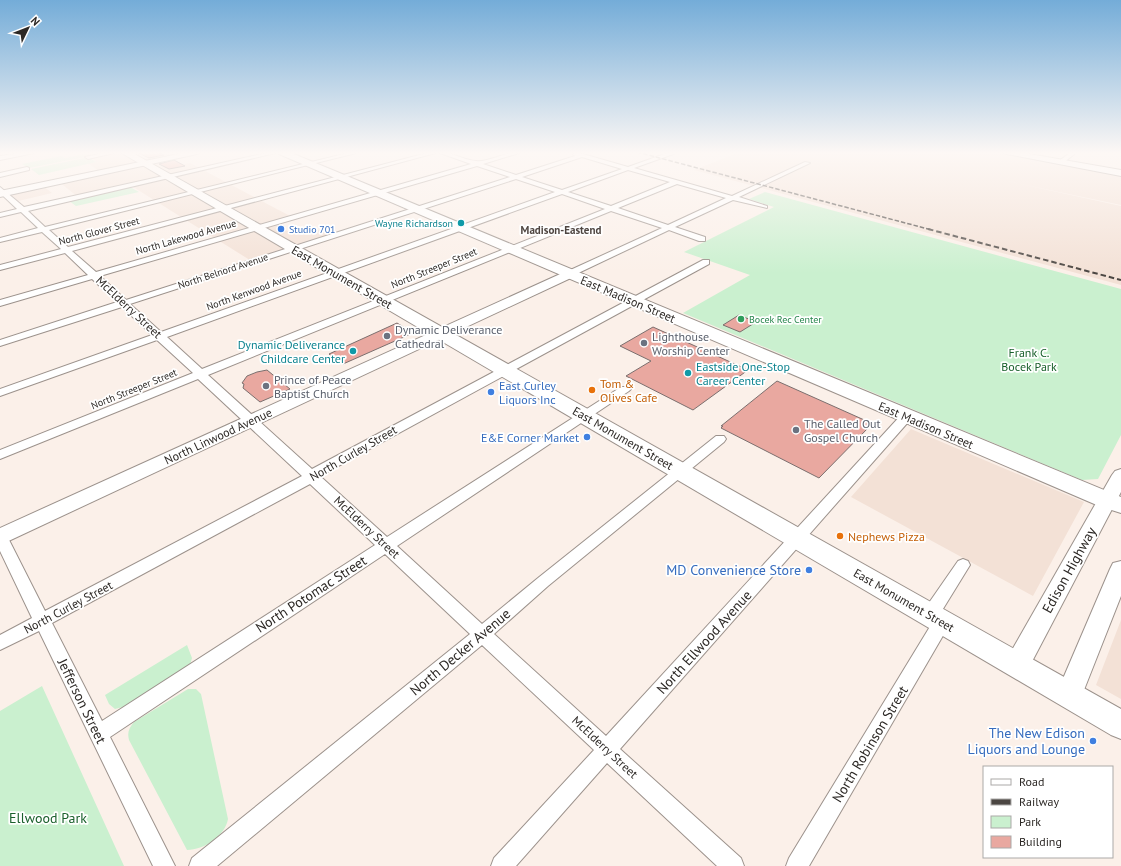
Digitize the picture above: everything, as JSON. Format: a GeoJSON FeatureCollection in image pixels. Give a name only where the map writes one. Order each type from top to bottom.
{"type":"FeatureCollection","features":[{"type":"Feature","properties":{"kind":"main road","name":"East Monument Street"},"geometry":{"type":"LineString","coordinates":[[196,192],[1121,725]]}},
{"type":"Feature","properties":{"kind":"main road","name":"East Madison Street"},"geometry":{"type":"LineString","coordinates":[[379,192],[1116,506]]}},
{"type":"Feature","properties":{"kind":"street","name":"McElderry Street"},"geometry":{"type":"LineString","coordinates":[[1,192],[94,275],[733,866]]}},
{"type":"Feature","properties":{"kind":"street"},"geometry":{"type":"LineString","coordinates":[[0,215],[99,192]]}},
{"type":"Feature","properties":{"kind":"street"},"geometry":{"type":"LineString","coordinates":[[0,240],[193,192]]}},
{"type":"Feature","properties":{"kind":"street","name":"North Glover Street"},"geometry":{"type":"LineString","coordinates":[[0,268],[283,192]]}},
{"type":"Feature","properties":{"kind":"street","name":"North Lakewood Avenue"},"geometry":{"type":"LineString","coordinates":[[0,303],[377,192]]}},
{"type":"Feature","properties":{"kind":"street","name":"North Belnord Avenue"},"geometry":{"type":"LineString","coordinates":[[0,343],[469,192]]}},
{"type":"Feature","properties":{"kind":"street","name":"North Kenwood Avenue"},"geometry":{"type":"LineString","coordinates":[[0,393],[561,192]]}},
{"type":"Feature","properties":{"kind":"street"},"geometry":{"type":"LineString","coordinates":[[563,192],[702,239]]}},
{"type":"Feature","properties":{"kind":"street","name":"North Streeper Street"},"geometry":{"type":"LineString","coordinates":[[0,455],[650,192]]}},
{"type":"Feature","properties":{"kind":"street"},"geometry":{"type":"LineString","coordinates":[[712,192],[765,208]]}},
{"type":"Feature","properties":{"kind":"street","name":"North Linwood Avenue"},"geometry":{"type":"LineString","coordinates":[[0,537],[744,192]]}},
{"type":"Feature","properties":{"kind":"street","name":"North Curley Street"},"geometry":{"type":"LineString","coordinates":[[0,643],[312,476],[321,469],[368,443],[706,262]]}},
{"type":"Feature","properties":{"kind":"street","name":"North Potomac Street"},"geometry":{"type":"LineString","coordinates":[[98,734],[625,389]]}},
{"type":"Feature","properties":{"kind":"street","name":"North Ellwood Avenue"},"geometry":{"type":"LineString","coordinates":[[502,866],[906,417]]}},
{"type":"Feature","properties":{"kind":"street","name":"North Decker Avenue"},"geometry":{"type":"LineString","coordinates":[[200,866],[543,582],[720,439]]}},
{"type":"Feature","properties":{"kind":"street","name":"Edison Highway"},"geometry":{"type":"LineString","coordinates":[[1016,665],[1116,506],[1121,475]]}},
{"type":"Feature","properties":{"kind":"street","name":"Jefferson Street"},"geometry":{"type":"LineString","coordinates":[[0,537],[164,866]]}},
{"type":"Feature","properties":{"kind":"street","name":"North Robinson Street"},"geometry":{"type":"LineString","coordinates":[[797,866],[936,618],[963,565]]}},
{"type":"Feature","properties":{"kind":"street"},"geometry":{"type":"LineString","coordinates":[[1068,695],[1121,569]]}},
{"type":"Feature","properties":{"kind":"shaded area"},"geometry":{"type":"Polygon","coordinates":[[[51,192],[52,193],[14,202],[5,193],[51,192]]]}},
{"type":"Feature","properties":{"kind":"shaded area"},"geometry":{"type":"Polygon","coordinates":[[[72,192],[98,192],[78,197],[72,192]]]}},
{"type":"Feature","properties":{"kind":"shaded area"},"geometry":{"type":"Polygon","coordinates":[[[142,192],[246,192],[292,217],[273,223],[291,233],[312,227],[331,236],[253,262],[142,192]]]}},
{"type":"Feature","properties":{"kind":"shaded area"},"geometry":{"type":"Polygon","coordinates":[[[777,192],[1059,192],[1121,206],[1121,285],[777,192]]]}},
{"type":"Feature","properties":{"kind":"shaded area"},"geometry":{"type":"Polygon","coordinates":[[[1061,192],[1121,192],[1121,205],[1061,192]]]}},
{"type":"Feature","properties":{"kind":"shaded area"},"geometry":{"type":"Polygon","coordinates":[[[911,429],[1084,502],[1033,596],[851,497],[911,429]]]}},
{"type":"Feature","properties":{"kind":"shaded area"},"geometry":{"type":"Polygon","coordinates":[[[1121,620],[1121,699],[1096,685],[1121,620]]]}},
{"type":"Feature","properties":{"kind":"green space"},"geometry":{"type":"Polygon","coordinates":[[[106,192],[137,192],[76,206],[69,201],[106,192]]]}},
{"type":"Feature","properties":{"kind":"green space","name":"Frank C. Bocek Park"},"geometry":{"type":"Polygon","coordinates":[[[767,192],[1121,289],[1121,435],[1098,479],[1082,480],[683,313],[750,275],[684,252],[774,207],[749,199],[767,192]]]}},
{"type":"Feature","properties":{"kind":"green space"},"geometry":{"type":"Polygon","coordinates":[[[187,645],[192,658],[190,665],[123,707],[115,709],[109,704],[105,695],[187,645]]]}},
{"type":"Feature","properties":{"kind":"green space","name":"Ellwood Park"},"geometry":{"type":"Polygon","coordinates":[[[42,686],[124,866],[0,866],[0,711],[42,686]]]}},
{"type":"Feature","properties":{"kind":"green space"},"geometry":{"type":"Polygon","coordinates":[[[188,689],[196,689],[201,694],[228,819],[223,831],[213,841],[200,848],[187,850],[129,740],[128,732],[134,722],[188,689]]]}},
{"type":"Feature","properties":{"kind":"building","name":"Bocek Rec Center"},"geometry":{"type":"Polygon","coordinates":[[[739,315],[756,322],[740,332],[723,325],[739,315]]]}},
{"type":"Feature","properties":{"kind":"building"},"geometry":{"type":"Polygon","coordinates":[[[397,323],[413,333],[343,364],[329,354],[397,323]]]}},
{"type":"Feature","properties":{"kind":"building","name":"Eastside One-Stop Career Center"},"geometry":{"type":"Polygon","coordinates":[[[653,327],[748,370],[693,410],[626,376],[651,361],[620,346],[653,327]]]}},
{"type":"Feature","properties":{"kind":"building","name":"Prince of Peace Baptist Church"},"geometry":{"type":"Polygon","coordinates":[[[267,370],[290,389],[260,402],[243,388],[244,384],[242,383],[247,376],[267,370]]]}},
{"type":"Feature","properties":{"kind":"building","name":"The Called Out Gospel Church"},"geometry":{"type":"Polygon","coordinates":[[[777,381],[871,423],[870,426],[819,478],[721,428],[723,426],[721,426],[777,381]]]}},
{"type":"Feature","properties":{"kind":"railway"},"geometry":{"type":"LineString","coordinates":[[790,192],[932,230]]}},
{"type":"Feature","properties":{"kind":"railway"},"geometry":{"type":"LineString","coordinates":[[928,229],[1121,280]]}},
{"type":"Feature","properties":{"kind":"place","name":"Wayne Richardson"},"geometry":{"type":"Point","coordinates":[461,223]}},
{"type":"Feature","properties":{"kind":"place","name":"Studio 701"},"geometry":{"type":"Point","coordinates":[281,229]}},
{"type":"Feature","properties":{"kind":"place","name":"Bocek Rec Center"},"geometry":{"type":"Point","coordinates":[741,319]}},
{"type":"Feature","properties":{"kind":"place","name":"Dynamic Deliverance Cathedral"},"geometry":{"type":"Point","coordinates":[387,336]}},
{"type":"Feature","properties":{"kind":"place","name":"Lighthouse Worship Center"},"geometry":{"type":"Point","coordinates":[644,343]}},
{"type":"Feature","properties":{"kind":"place","name":"Dynamic Deliverance Childcare Center"},"geometry":{"type":"Point","coordinates":[353,351]}},
{"type":"Feature","properties":{"kind":"place","name":"Eastside One-Stop Career Center"},"geometry":{"type":"Point","coordinates":[688,373]}},
{"type":"Feature","properties":{"kind":"place","name":"Prince of Peace Baptist Church"},"geometry":{"type":"Point","coordinates":[266,386]}},
{"type":"Feature","properties":{"kind":"place","name":"Tom & Olives Cafe"},"geometry":{"type":"Point","coordinates":[592,390]}},
{"type":"Feature","properties":{"kind":"place","name":"East Curley Liquors Inc"},"geometry":{"type":"Point","coordinates":[491,392]}},
{"type":"Feature","properties":{"kind":"place","name":"The Called Out Gospel Church"},"geometry":{"type":"Point","coordinates":[796,430]}},
{"type":"Feature","properties":{"kind":"place","name":"E&E Corner Market"},"geometry":{"type":"Point","coordinates":[587,437]}},
{"type":"Feature","properties":{"kind":"place","name":"Nephews Pizza"},"geometry":{"type":"Point","coordinates":[840,536]}},
{"type":"Feature","properties":{"kind":"place","name":"MD Convenience Store"},"geometry":{"type":"Point","coordinates":[809,570]}},
{"type":"Feature","properties":{"kind":"place","name":"The New Edison Liquors and Lounge"},"geometry":{"type":"Point","coordinates":[1093,741]}},
{"type":"Feature","properties":{"kind":"district","name":"Madison-Eastend"},"geometry":{"type":"Point","coordinates":[561,230]}}]}
